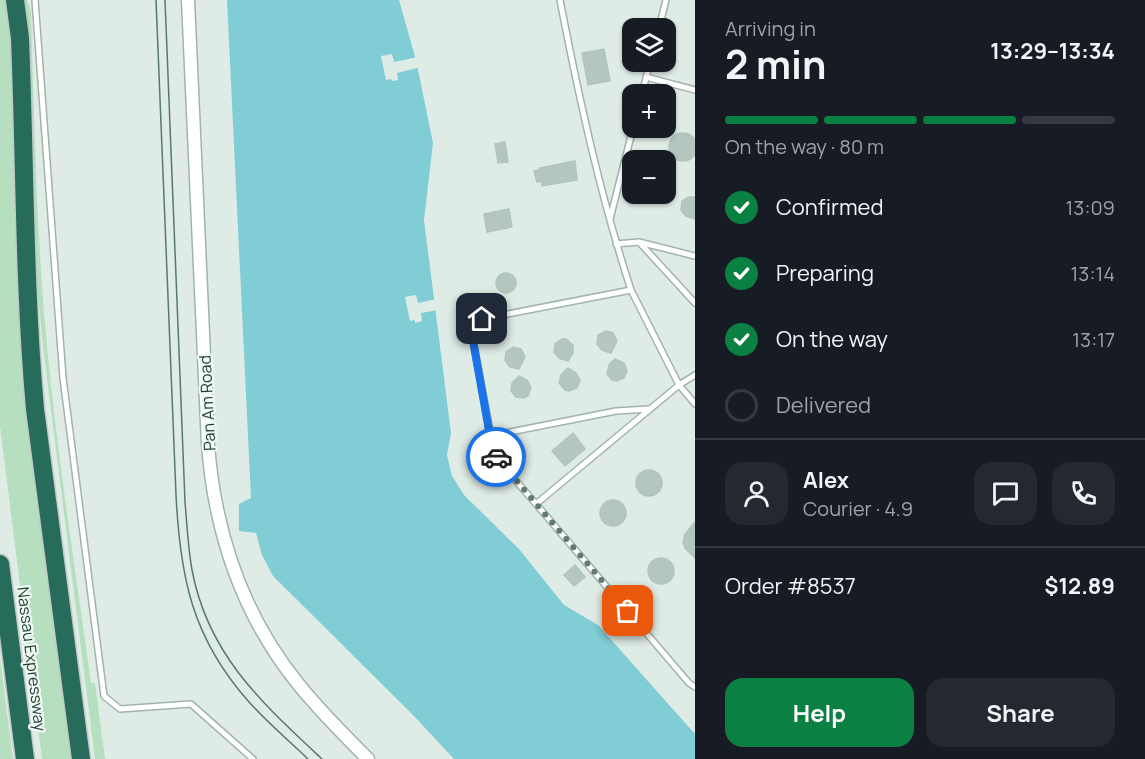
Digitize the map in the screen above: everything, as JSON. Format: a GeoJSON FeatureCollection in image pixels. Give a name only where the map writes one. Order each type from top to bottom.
{"type":"FeatureCollection","features":[{"type":"Feature","properties":{"kind":"highway"},"geometry":{"type":"LineString","coordinates":[[15,0],[20,38],[26,276],[31,364],[81,759]]}},
{"type":"Feature","properties":{"kind":"highway","name":"Nassau Expressway"},"geometry":{"type":"LineString","coordinates":[[0,564],[25,759]]}},
{"type":"Feature","properties":{"kind":"street","name":"Pan Am Road"},"geometry":{"type":"LineString","coordinates":[[189,0],[208,445],[218,517],[241,589],[275,652],[310,698],[368,759]]}},
{"type":"Feature","properties":{"kind":"lane"},"geometry":{"type":"LineString","coordinates":[[35,0],[63,378],[104,696],[120,709],[191,704],[253,759]]}},
{"type":"Feature","properties":{"kind":"lane"},"geometry":{"type":"LineString","coordinates":[[560,0],[583,117],[609,221],[631,290],[679,385],[695,404]]}},
{"type":"Feature","properties":{"kind":"lane"},"geometry":{"type":"LineString","coordinates":[[661,18],[666,0]]}},
{"type":"Feature","properties":{"kind":"lane"},"geometry":{"type":"LineString","coordinates":[[644,84],[647,72]]}},
{"type":"Feature","properties":{"kind":"lane"},"geometry":{"type":"LineString","coordinates":[[646,77],[695,90]]}},
{"type":"Feature","properties":{"kind":"lane"},"geometry":{"type":"LineString","coordinates":[[609,221],[630,138]]}},
{"type":"Feature","properties":{"kind":"lane"},"geometry":{"type":"LineString","coordinates":[[616,244],[639,242],[695,256]]}},
{"type":"Feature","properties":{"kind":"lane"},"geometry":{"type":"LineString","coordinates":[[639,242],[695,303]]}},
{"type":"Feature","properties":{"kind":"lane"},"geometry":{"type":"LineString","coordinates":[[631,290],[482,319],[475,325],[472,335],[490,436],[497,459],[689,683],[695,687]]}},
{"type":"Feature","properties":{"kind":"lane"},"geometry":{"type":"LineString","coordinates":[[536,504],[679,385],[695,375]]}},
{"type":"Feature","properties":{"kind":"lane"},"geometry":{"type":"LineString","coordinates":[[490,436],[616,411],[651,409]]}},
{"type":"Feature","properties":{"kind":"green space"},"geometry":{"type":"Polygon","coordinates":[[[0,0],[11,0],[20,188],[75,759],[42,759],[0,426],[0,0]]]}},
{"type":"Feature","properties":{"kind":"green space"},"geometry":{"type":"Polygon","coordinates":[[[22,0],[27,0],[31,11],[39,237],[53,405],[91,683],[95,683],[105,759],[95,759],[43,347],[35,262],[22,0]]]}},
{"type":"Feature","properties":{"kind":"green space"},"geometry":{"type":"Polygon","coordinates":[[[0,659],[13,759],[0,759],[0,659]]]}},
{"type":"Feature","properties":{"kind":"water"},"geometry":{"type":"Polygon","coordinates":[[[227,0],[399,0],[416,60],[433,143],[424,220],[451,433],[447,455],[452,476],[464,495],[519,549],[564,605],[598,625],[695,734],[695,759],[454,759],[273,576],[262,555],[256,533],[239,531],[239,504],[251,498],[227,0]]]}},
{"type":"Feature","properties":{"kind":"pier"},"geometry":{"type":"Polygon","coordinates":[[[392,54],[394,62],[418,57],[421,67],[397,73],[398,80],[386,80],[381,56],[392,54]]]}},
{"type":"Feature","properties":{"kind":"pier"},"geometry":{"type":"Polygon","coordinates":[[[416,295],[418,303],[437,299],[438,310],[421,313],[422,321],[415,323],[415,320],[410,321],[405,297],[416,295]]]}},
{"type":"Feature","properties":{"kind":"building"},"geometry":{"type":"Polygon","coordinates":[[[604,49],[610,81],[588,85],[582,53],[604,49]]]}},
{"type":"Feature","properties":{"kind":"building"},"geometry":{"type":"Polygon","coordinates":[[[683,133],[693,137],[695,152],[693,157],[683,161],[676,158],[676,150],[670,150],[669,147],[676,136],[683,133]]]}},
{"type":"Feature","properties":{"kind":"building"},"geometry":{"type":"Polygon","coordinates":[[[505,142],[508,162],[498,163],[495,144],[505,142]]]}},
{"type":"Feature","properties":{"kind":"building"},"geometry":{"type":"Polygon","coordinates":[[[575,161],[577,180],[542,186],[541,181],[537,182],[534,171],[539,168],[575,161]]]}},
{"type":"Feature","properties":{"kind":"building"},"geometry":{"type":"Polygon","coordinates":[[[695,197],[695,219],[686,216],[681,210],[682,201],[695,197]]]}},
{"type":"Feature","properties":{"kind":"building"},"geometry":{"type":"Polygon","coordinates":[[[509,209],[512,227],[487,232],[484,214],[509,209]]]}},
{"type":"Feature","properties":{"kind":"building"},"geometry":{"type":"Polygon","coordinates":[[[506,273],[513,276],[516,283],[513,290],[506,293],[499,290],[496,283],[499,276],[506,273]]]}},
{"type":"Feature","properties":{"kind":"building"},"geometry":{"type":"Polygon","coordinates":[[[606,331],[613,333],[617,341],[611,353],[602,350],[597,344],[598,335],[606,331]]]}},
{"type":"Feature","properties":{"kind":"building"},"geometry":{"type":"Polygon","coordinates":[[[566,339],[573,345],[573,353],[568,361],[559,358],[554,352],[555,344],[566,339]]]}},
{"type":"Feature","properties":{"kind":"building"},"geometry":{"type":"Polygon","coordinates":[[[513,347],[521,349],[525,357],[519,369],[510,367],[505,360],[506,352],[513,347]]]}},
{"type":"Feature","properties":{"kind":"building"},"geometry":{"type":"Polygon","coordinates":[[[615,359],[624,363],[627,371],[624,378],[617,381],[612,380],[607,374],[609,365],[615,359]]]}},
{"type":"Feature","properties":{"kind":"building"},"geometry":{"type":"Polygon","coordinates":[[[568,368],[576,373],[580,380],[577,388],[569,391],[559,383],[561,375],[568,368]]]}},
{"type":"Feature","properties":{"kind":"building"},"geometry":{"type":"Polygon","coordinates":[[[519,376],[527,380],[531,388],[528,396],[524,398],[516,397],[511,391],[512,383],[519,376]]]}},
{"type":"Feature","properties":{"kind":"building"},"geometry":{"type":"Polygon","coordinates":[[[573,433],[585,449],[565,466],[552,451],[573,433]]]}},
{"type":"Feature","properties":{"kind":"building"},"geometry":{"type":"Polygon","coordinates":[[[649,470],[658,474],[662,483],[658,492],[649,496],[640,492],[636,483],[640,474],[649,470]]]}},
{"type":"Feature","properties":{"kind":"building"},"geometry":{"type":"Polygon","coordinates":[[[613,500],[622,504],[626,513],[622,522],[613,526],[604,522],[600,513],[604,504],[613,500]]]}},
{"type":"Feature","properties":{"kind":"building"},"geometry":{"type":"Polygon","coordinates":[[[695,522],[695,558],[683,543],[685,534],[695,522]]]}},
{"type":"Feature","properties":{"kind":"building"},"geometry":{"type":"Polygon","coordinates":[[[661,558],[670,562],[674,571],[670,580],[661,584],[652,580],[648,571],[652,562],[661,558]]]}},
{"type":"Feature","properties":{"kind":"building"},"geometry":{"type":"Polygon","coordinates":[[[575,565],[585,577],[574,586],[564,575],[575,565]]]}},
{"type":"Feature","properties":{"kind":"tram line"},"geometry":{"type":"LineString","coordinates":[[156,0],[176,495],[181,553],[186,580],[202,630],[230,678],[270,724],[308,759]]}},
{"type":"Feature","properties":{"kind":"tram line"},"geometry":{"type":"LineString","coordinates":[[165,0],[185,502],[192,570],[200,600],[224,652],[259,697],[322,759]]}},
{"type":"Feature","properties":{"kind":"way so far"},"geometry":{"type":"LineString","coordinates":[[496,457],[628,611]]}},
{"type":"Feature","properties":{"kind":"route"},"geometry":{"type":"LineString","coordinates":[[482,319],[475,325],[472,335],[490,436],[496,457]]}}]}
